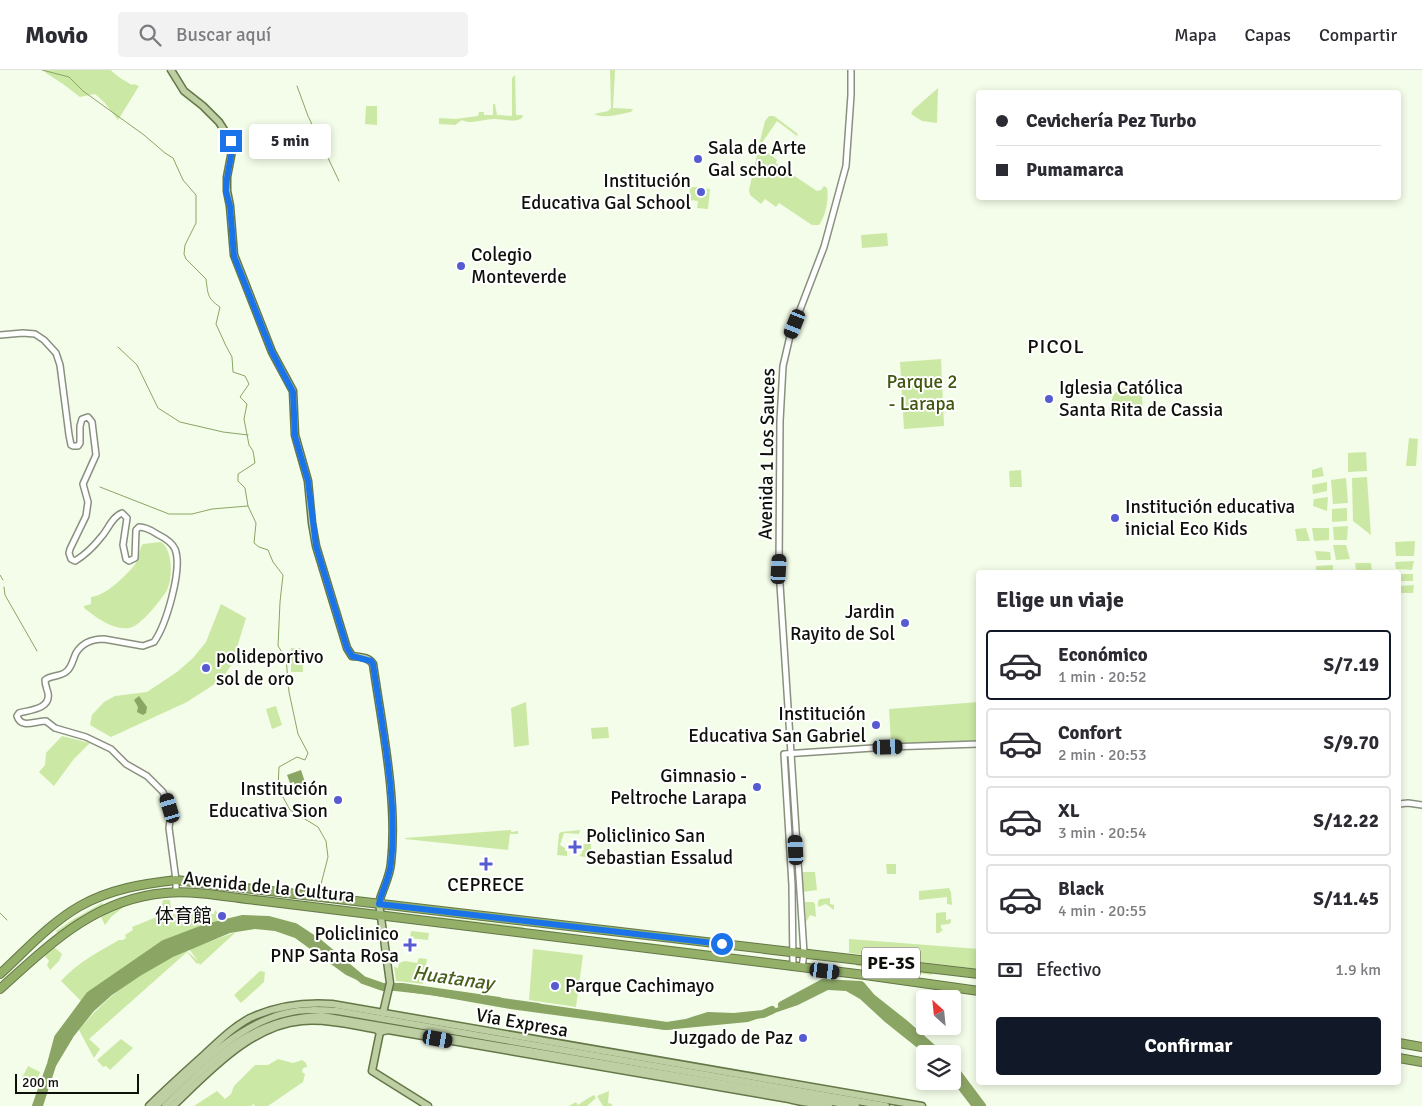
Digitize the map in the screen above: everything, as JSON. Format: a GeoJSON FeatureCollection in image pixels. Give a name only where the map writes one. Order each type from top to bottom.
{"type":"FeatureCollection","features":[{"type":"Feature","properties":{"kind":"highway","name":"Avenida de la Cultura"},"geometry":{"type":"LineString","coordinates":[[0,974],[50,928],[80,906],[110,892],[142,884],[176,880],[976,974]]}},
{"type":"Feature","properties":{"kind":"highway","name":"Avenida de la Cultura"},"geometry":{"type":"LineString","coordinates":[[0,989],[81,921],[108,907],[146,896],[176,893],[223,896],[976,991]]}},
{"type":"Feature","properties":{"kind":"highway"},"geometry":{"type":"LineString","coordinates":[[50,928],[59,938]]}},
{"type":"Feature","properties":{"kind":"highway"},"geometry":{"type":"LineString","coordinates":[[1401,1043],[1422,1047]]}},
{"type":"Feature","properties":{"kind":"highway"},"geometry":{"type":"LineString","coordinates":[[1401,1058],[1422,1062]]}},
{"type":"Feature","properties":{"kind":"main road"},"geometry":{"type":"LineString","coordinates":[[170,70],[184,91],[219,122],[231,141],[232,151],[226,191],[236,262],[272,352],[293,392],[295,436],[308,481],[316,546],[347,648],[352,656],[371,661],[373,664],[388,766],[391,806],[391,862],[390,871],[381,892],[379,904],[390,983],[372,1072],[428,1106]]}},
{"type":"Feature","properties":{"kind":"main road","name":"Vía Expresa"},"geometry":{"type":"LineString","coordinates":[[149,1106],[217,1042],[239,1025],[260,1014],[286,1007],[317,1003],[332,1004],[382,1022]]}},
{"type":"Feature","properties":{"kind":"main road","name":"Vía Expresa"},"geometry":{"type":"LineString","coordinates":[[156,1106],[233,1038],[254,1024],[287,1013],[320,1010],[337,1010],[382,1022],[536,1056],[789,1091]]}},
{"type":"Feature","properties":{"kind":"main road","name":"Vía Expresa"},"geometry":{"type":"LineString","coordinates":[[166,1106],[238,1041],[269,1024],[304,1016],[382,1022],[538,1041],[789,1091]]}},
{"type":"Feature","properties":{"kind":"main road","name":"Vía Expresa"},"geometry":{"type":"LineString","coordinates":[[173,1106],[234,1052],[264,1031],[289,1023],[303,1021],[382,1022],[886,1106]]}},
{"type":"Feature","properties":{"kind":"main road"},"geometry":{"type":"LineString","coordinates":[[521,1045],[538,1041]]}},
{"type":"Feature","properties":{"kind":"main road"},"geometry":{"type":"LineString","coordinates":[[521,1045],[536,1056]]}},
{"type":"Feature","properties":{"kind":"main road"},"geometry":{"type":"LineString","coordinates":[[569,1046],[583,1056]]}},
{"type":"Feature","properties":{"kind":"main road"},"geometry":{"type":"LineString","coordinates":[[567,1061],[583,1056]]}},
{"type":"Feature","properties":{"kind":"main road","name":"Vía Expresa"},"geometry":{"type":"LineString","coordinates":[[789,1091],[793,1101],[802,1093],[893,1101],[922,1106]]}},
{"type":"Feature","properties":{"kind":"main road","name":"Vía Expresa"},"geometry":{"type":"LineString","coordinates":[[802,1093],[829,1106]]}},
{"type":"Feature","properties":{"kind":"main road","name":"Vía Expresa"},"geometry":{"type":"LineString","coordinates":[[802,1093],[856,1106]]}},
{"type":"Feature","properties":{"kind":"main road"},"geometry":{"type":"LineString","coordinates":[[871,1103],[893,1101]]}},
{"type":"Feature","properties":{"kind":"street","name":"Avenida 1 Los Sauces"},"geometry":{"type":"LineString","coordinates":[[793,967],[792,885],[779,569],[780,421],[783,366],[790,336],[824,247],[846,166],[851,70]]}},
{"type":"Feature","properties":{"kind":"street"},"geometry":{"type":"LineString","coordinates":[[0,335],[35,334],[44,340],[56,353],[60,365],[69,435],[73,446],[78,446],[80,443],[82,419],[88,417],[92,422],[96,455],[83,484],[88,508],[70,549],[71,558],[76,561],[81,557],[101,538],[116,516],[122,513],[127,518],[123,545],[126,559],[129,561],[135,558],[136,530],[142,526],[172,544],[176,556],[176,577],[172,596],[162,626],[154,642],[143,646],[104,639],[88,642],[81,646],[66,672],[45,680],[48,697],[46,702],[41,707],[19,713],[18,718],[23,724],[46,721],[55,728],[86,737],[111,749],[126,764],[147,776],[163,792],[171,813],[169,824],[176,893]]}},
{"type":"Feature","properties":{"kind":"street"},"geometry":{"type":"LineString","coordinates":[[787,754],[888,747],[976,744]]}},
{"type":"Feature","properties":{"kind":"street","name":"Avenida 1 Los Sauces"},"geometry":{"type":"LineString","coordinates":[[787,754],[804,953],[802,968]]}},
{"type":"Feature","properties":{"kind":"street"},"geometry":{"type":"LineString","coordinates":[[1401,805],[1422,805]]}},
{"type":"Feature","properties":{"kind":"green space"},"geometry":{"type":"Polygon","coordinates":[[[44,70],[111,70],[118,77],[132,85],[139,86],[118,120],[95,94],[80,97],[44,70]]]}},
{"type":"Feature","properties":{"kind":"green space"},"geometry":{"type":"Polygon","coordinates":[[[610,70],[615,70],[613,108],[633,109],[631,112],[608,116],[594,114],[608,111],[611,108],[610,70]]]}},
{"type":"Feature","properties":{"kind":"green space"},"geometry":{"type":"Polygon","coordinates":[[[515,75],[516,115],[523,115],[522,118],[516,120],[494,119],[473,122],[462,120],[455,125],[439,124],[439,118],[455,119],[478,116],[479,112],[484,112],[484,115],[493,115],[493,104],[495,104],[497,115],[512,116],[512,78],[515,75]]]}},
{"type":"Feature","properties":{"kind":"green space"},"geometry":{"type":"Polygon","coordinates":[[[938,88],[937,123],[922,121],[911,114],[913,110],[938,88]]]}},
{"type":"Feature","properties":{"kind":"green space"},"geometry":{"type":"Polygon","coordinates":[[[366,106],[377,106],[377,125],[365,124],[366,106]]]}},
{"type":"Feature","properties":{"kind":"green space"},"geometry":{"type":"Polygon","coordinates":[[[769,116],[774,116],[798,134],[797,136],[777,121],[760,146],[765,121],[769,116]]]}},
{"type":"Feature","properties":{"kind":"green space"},"geometry":{"type":"Polygon","coordinates":[[[759,146],[777,160],[776,163],[817,191],[821,190],[824,186],[827,188],[826,207],[819,225],[812,225],[779,203],[776,207],[765,199],[761,204],[750,195],[749,190],[759,146]]]}},
{"type":"Feature","properties":{"kind":"green space"},"geometry":{"type":"Polygon","coordinates":[[[690,187],[710,189],[708,209],[697,208],[698,201],[689,200],[690,187]]]}},
{"type":"Feature","properties":{"kind":"green space"},"geometry":{"type":"Polygon","coordinates":[[[887,233],[888,246],[862,248],[861,235],[887,233]]]}},
{"type":"Feature","properties":{"kind":"green space","name":"Parque 2 - Larapa"},"geometry":{"type":"Polygon","coordinates":[[[941,359],[944,426],[904,429],[900,362],[941,359]]]}},
{"type":"Feature","properties":{"kind":"green space"},"geometry":{"type":"Polygon","coordinates":[[[1141,387],[1143,410],[1109,410],[1113,396],[1118,389],[1141,387]]]}},
{"type":"Feature","properties":{"kind":"green space"},"geometry":{"type":"Polygon","coordinates":[[[1409,438],[1418,439],[1416,466],[1406,466],[1409,438]]]}},
{"type":"Feature","properties":{"kind":"green space"},"geometry":{"type":"Polygon","coordinates":[[[1366,452],[1367,471],[1348,472],[1348,453],[1366,452]]]}},
{"type":"Feature","properties":{"kind":"green space"},"geometry":{"type":"Polygon","coordinates":[[[1322,467],[1324,476],[1312,478],[1312,470],[1322,467]]]}},
{"type":"Feature","properties":{"kind":"green space"},"geometry":{"type":"Polygon","coordinates":[[[1021,470],[1022,487],[1010,487],[1009,471],[1021,470]]]}},
{"type":"Feature","properties":{"kind":"green space"},"geometry":{"type":"Polygon","coordinates":[[[1367,477],[1371,535],[1353,521],[1352,478],[1367,477]]]}},
{"type":"Feature","properties":{"kind":"green space"},"geometry":{"type":"Polygon","coordinates":[[[1346,478],[1348,503],[1333,504],[1331,480],[1346,478]]]}},
{"type":"Feature","properties":{"kind":"green space"},"geometry":{"type":"Polygon","coordinates":[[[1327,482],[1327,491],[1313,494],[1312,485],[1327,482]]]}},
{"type":"Feature","properties":{"kind":"green space"},"geometry":{"type":"Polygon","coordinates":[[[1328,497],[1327,511],[1313,506],[1314,499],[1328,497]]]}},
{"type":"Feature","properties":{"kind":"green space"},"geometry":{"type":"Polygon","coordinates":[[[1347,508],[1347,521],[1332,522],[1332,509],[1347,508]]]}},
{"type":"Feature","properties":{"kind":"green space"},"geometry":{"type":"Polygon","coordinates":[[[1348,526],[1347,540],[1334,540],[1333,527],[1348,526]]]}},
{"type":"Feature","properties":{"kind":"green space"},"geometry":{"type":"Polygon","coordinates":[[[1306,528],[1310,541],[1297,541],[1295,529],[1306,528]]]}},
{"type":"Feature","properties":{"kind":"green space"},"geometry":{"type":"Polygon","coordinates":[[[1312,528],[1329,528],[1329,540],[1314,541],[1312,528]]]}},
{"type":"Feature","properties":{"kind":"green space"},"geometry":{"type":"Polygon","coordinates":[[[1415,541],[1414,556],[1396,556],[1395,542],[1415,541]]]}},
{"type":"Feature","properties":{"kind":"green space"},"geometry":{"type":"Polygon","coordinates":[[[161,542],[168,551],[170,558],[171,572],[169,585],[156,606],[145,618],[134,626],[123,628],[105,622],[84,608],[84,606],[91,604],[91,597],[110,589],[128,573],[136,563],[143,544],[161,542]]]}},
{"type":"Feature","properties":{"kind":"green space"},"geometry":{"type":"Polygon","coordinates":[[[1333,545],[1346,545],[1350,559],[1336,560],[1333,545]]]}},
{"type":"Feature","properties":{"kind":"green space"},"geometry":{"type":"Polygon","coordinates":[[[1315,551],[1330,552],[1331,560],[1317,560],[1315,551]]]}},
{"type":"Feature","properties":{"kind":"green space"},"geometry":{"type":"Polygon","coordinates":[[[1414,561],[1412,570],[1396,569],[1395,562],[1414,561]]]}},
{"type":"Feature","properties":{"kind":"green space"},"geometry":{"type":"Polygon","coordinates":[[[1355,563],[1371,563],[1372,570],[1356,570],[1355,563]]]}},
{"type":"Feature","properties":{"kind":"green space"},"geometry":{"type":"Polygon","coordinates":[[[1333,565],[1333,570],[1316,570],[1316,566],[1333,565]]]}},
{"type":"Feature","properties":{"kind":"green space"},"geometry":{"type":"Polygon","coordinates":[[[1401,574],[1413,574],[1413,581],[1401,581],[1401,574]]]}},
{"type":"Feature","properties":{"kind":"green space"},"geometry":{"type":"Polygon","coordinates":[[[1414,585],[1413,593],[1401,593],[1401,586],[1414,585]]]}},
{"type":"Feature","properties":{"kind":"green space","name":"polideportivo sol de oro"},"geometry":{"type":"Polygon","coordinates":[[[221,604],[246,618],[232,664],[221,680],[187,702],[111,737],[90,725],[92,715],[104,702],[115,696],[147,692],[177,672],[193,658],[206,642],[221,604]]]}},
{"type":"Feature","properties":{"kind":"green space"},"geometry":{"type":"Polygon","coordinates":[[[291,648],[302,648],[303,672],[291,672],[291,648]]]}},
{"type":"Feature","properties":{"kind":"green space"},"geometry":{"type":"Polygon","coordinates":[[[526,702],[529,745],[514,747],[511,708],[526,702]]]}},
{"type":"Feature","properties":{"kind":"green space"},"geometry":{"type":"Polygon","coordinates":[[[976,702],[976,741],[891,744],[889,709],[976,702]]]}},
{"type":"Feature","properties":{"kind":"green space"},"geometry":{"type":"Polygon","coordinates":[[[276,706],[282,725],[272,729],[266,709],[276,706]]]}},
{"type":"Feature","properties":{"kind":"green space"},"geometry":{"type":"Polygon","coordinates":[[[608,727],[609,738],[592,739],[591,728],[608,727]]]}},
{"type":"Feature","properties":{"kind":"green space"},"geometry":{"type":"Polygon","coordinates":[[[62,736],[90,743],[73,760],[54,786],[39,772],[45,765],[46,753],[62,736]]]}},
{"type":"Feature","properties":{"kind":"green space"},"geometry":{"type":"Polygon","coordinates":[[[511,830],[511,832],[518,831],[518,834],[510,834],[508,850],[405,839],[405,838],[511,830]]]}},
{"type":"Feature","properties":{"kind":"green space"},"geometry":{"type":"Polygon","coordinates":[[[580,830],[579,834],[564,833],[560,845],[567,851],[567,856],[557,855],[559,834],[561,832],[580,830]]]}},
{"type":"Feature","properties":{"kind":"green space"},"geometry":{"type":"Polygon","coordinates":[[[582,844],[591,844],[591,856],[589,858],[579,856],[582,853],[582,844]]]}},
{"type":"Feature","properties":{"kind":"green space"},"geometry":{"type":"Polygon","coordinates":[[[886,864],[896,864],[896,874],[887,874],[886,864]]]}},
{"type":"Feature","properties":{"kind":"green space"},"geometry":{"type":"Polygon","coordinates":[[[802,872],[815,872],[817,890],[803,892],[802,872]]]}},
{"type":"Feature","properties":{"kind":"green space"},"geometry":{"type":"Polygon","coordinates":[[[949,888],[952,905],[947,904],[947,897],[919,900],[919,891],[949,888]]]}},
{"type":"Feature","properties":{"kind":"green space"},"geometry":{"type":"Polygon","coordinates":[[[830,898],[830,904],[834,905],[834,910],[826,904],[818,907],[820,899],[830,898]]]}},
{"type":"Feature","properties":{"kind":"green space"},"geometry":{"type":"Polygon","coordinates":[[[163,900],[170,900],[173,924],[173,914],[214,914],[215,910],[219,914],[219,911],[225,912],[225,920],[227,918],[238,920],[206,928],[163,945],[81,1001],[61,981],[88,958],[126,938],[125,935],[133,930],[132,927],[159,916],[163,900]]]}},
{"type":"Feature","properties":{"kind":"green space"},"geometry":{"type":"Polygon","coordinates":[[[805,902],[813,902],[815,904],[816,917],[810,915],[806,922],[805,902]]]}},
{"type":"Feature","properties":{"kind":"green space"},"geometry":{"type":"Polygon","coordinates":[[[102,903],[104,905],[85,914],[57,933],[56,931],[72,920],[102,903]]]}},
{"type":"Feature","properties":{"kind":"green space"},"geometry":{"type":"Polygon","coordinates":[[[126,905],[111,917],[105,925],[100,915],[126,905]]]}},
{"type":"Feature","properties":{"kind":"green space"},"geometry":{"type":"Polygon","coordinates":[[[946,912],[946,920],[951,919],[951,922],[941,925],[943,930],[936,933],[936,913],[946,912]]]}},
{"type":"Feature","properties":{"kind":"green space"},"geometry":{"type":"Polygon","coordinates":[[[439,917],[524,927],[523,930],[439,920],[439,917]]]}},
{"type":"Feature","properties":{"kind":"green space"},"geometry":{"type":"Polygon","coordinates":[[[411,931],[429,933],[428,940],[410,938],[411,931]]]}},
{"type":"Feature","properties":{"kind":"green space"},"geometry":{"type":"Polygon","coordinates":[[[236,932],[200,965],[187,952],[89,1039],[100,1049],[94,1058],[79,1030],[102,1005],[128,983],[157,965],[187,951],[198,961],[189,949],[236,932]]]}},
{"type":"Feature","properties":{"kind":"green space"},"geometry":{"type":"Polygon","coordinates":[[[849,939],[976,949],[976,969],[849,953],[849,939]]]}},
{"type":"Feature","properties":{"kind":"green space"},"geometry":{"type":"Polygon","coordinates":[[[642,942],[712,951],[711,953],[641,944],[642,942]]]}},
{"type":"Feature","properties":{"kind":"green space"},"geometry":{"type":"Polygon","coordinates":[[[53,946],[62,954],[59,961],[50,970],[47,965],[49,961],[45,956],[53,946]]]}},
{"type":"Feature","properties":{"kind":"green space","name":"Parque Cachimayo"},"geometry":{"type":"Polygon","coordinates":[[[533,949],[583,955],[576,1007],[529,1000],[533,949]]]}},
{"type":"Feature","properties":{"kind":"green space"},"geometry":{"type":"Polygon","coordinates":[[[419,958],[427,959],[423,984],[396,981],[394,967],[398,968],[399,963],[405,961],[417,963],[419,958]]]}},
{"type":"Feature","properties":{"kind":"green space"},"geometry":{"type":"Polygon","coordinates":[[[857,963],[932,972],[932,975],[856,966],[857,963]]]}},
{"type":"Feature","properties":{"kind":"green space"},"geometry":{"type":"Polygon","coordinates":[[[260,971],[265,972],[264,982],[241,1003],[234,995],[260,971]]]}},
{"type":"Feature","properties":{"kind":"green space"},"geometry":{"type":"Polygon","coordinates":[[[121,1039],[133,1048],[110,1070],[106,1066],[103,1067],[97,1060],[121,1039]]]}},
{"type":"Feature","properties":{"kind":"green space"},"geometry":{"type":"Polygon","coordinates":[[[278,1059],[293,1063],[302,1060],[306,1063],[307,1067],[303,1068],[302,1072],[305,1074],[303,1082],[268,1106],[255,1106],[254,1104],[251,1106],[194,1106],[217,1091],[225,1099],[231,1094],[234,1086],[255,1065],[268,1065],[278,1059]]]}},
{"type":"Feature","properties":{"kind":"green space"},"geometry":{"type":"Polygon","coordinates":[[[28,1066],[40,1072],[35,1085],[22,1078],[28,1066]]]}},
{"type":"Feature","properties":{"kind":"green space"},"geometry":{"type":"Polygon","coordinates":[[[609,1091],[608,1103],[612,1104],[612,1106],[603,1106],[597,1096],[609,1091]]]}},
{"type":"Feature","properties":{"kind":"green space"},"geometry":{"type":"Polygon","coordinates":[[[594,1095],[596,1098],[587,1106],[569,1106],[576,1102],[578,1105],[594,1095]]]}},
{"type":"Feature","properties":{"kind":"shaded area"},"geometry":{"type":"Polygon","coordinates":[[[139,696],[147,707],[146,713],[143,715],[137,712],[138,707],[134,700],[139,696]]]}},
{"type":"Feature","properties":{"kind":"shaded area"},"geometry":{"type":"Polygon","coordinates":[[[301,770],[308,791],[297,794],[294,782],[290,783],[287,775],[301,770]]]}},
{"type":"Feature","properties":{"kind":"shaded area"},"geometry":{"type":"Polygon","coordinates":[[[243,919],[263,920],[290,925],[307,935],[360,978],[383,987],[402,987],[667,1026],[686,1023],[708,1016],[734,1017],[763,1014],[792,1001],[823,983],[861,985],[872,998],[929,1045],[916,1045],[916,1047],[860,999],[846,991],[828,990],[798,1005],[748,1022],[665,1030],[510,1009],[431,995],[377,989],[346,975],[295,938],[275,931],[255,929],[230,933],[173,957],[112,995],[94,1011],[74,1036],[56,1066],[43,1106],[36,1106],[58,1038],[90,995],[164,944],[206,928],[243,919]]]}},
{"type":"Feature","properties":{"kind":"shaded area"},"geometry":{"type":"Polygon","coordinates":[[[961,1077],[982,1106],[971,1106],[959,1090],[961,1090],[961,1077]]]}},
{"type":"Feature","properties":{"kind":"waterway"},"geometry":{"type":"LineString","coordinates":[[42,70],[69,77],[83,91],[173,158],[183,180],[196,195],[196,223],[185,245],[184,254],[186,259],[206,279],[209,295],[220,307],[216,324],[232,357],[233,372],[245,376],[249,384],[240,397],[247,404],[244,419],[255,463],[238,474],[238,481],[245,488],[248,506],[256,523],[254,543],[268,550],[273,562],[283,575],[278,646],[286,658],[289,692],[298,734],[308,753],[305,760],[297,757],[279,767],[278,788],[290,810],[318,827],[326,841],[328,857],[319,892]]}},
{"type":"Feature","properties":{"kind":"waterway"},"geometry":{"type":"LineString","coordinates":[[297,86],[308,116],[339,181]]}},
{"type":"Feature","properties":{"kind":"waterway"},"geometry":{"type":"LineString","coordinates":[[118,347],[137,365],[158,408],[180,422],[223,432],[248,435]]}},
{"type":"Feature","properties":{"kind":"waterway"},"geometry":{"type":"LineString","coordinates":[[100,487],[169,514],[192,514],[212,509],[248,506]]}},
{"type":"Feature","properties":{"kind":"waterway"},"geometry":{"type":"LineString","coordinates":[[0,575],[3,580]]}},
{"type":"Feature","properties":{"kind":"waterway"},"geometry":{"type":"LineString","coordinates":[[4,587],[5,595],[37,651]]}},
{"type":"Feature","properties":{"kind":"waterway"},"geometry":{"type":"LineString","coordinates":[[0,913],[7,920]]}},
{"type":"Feature","properties":{"kind":"waterway"},"geometry":{"type":"LineString","coordinates":[[36,1106],[58,1038],[90,995],[164,944],[206,928],[243,919],[269,920],[295,927],[319,943],[363,980],[383,987],[402,987],[499,1001]]}},
{"type":"Feature","properties":{"kind":"waterway"},"geometry":{"type":"LineString","coordinates":[[782,1005],[823,983],[861,985],[872,998],[929,1045]]}},
{"type":"Feature","properties":{"kind":"waterway","name":"Huatanay"},"geometry":{"type":"LineString","coordinates":[[495,1001],[538,1007]]}},
{"type":"Feature","properties":{"kind":"waterway","name":"Huatanay"},"geometry":{"type":"LineString","coordinates":[[535,1007],[667,1026],[686,1023],[708,1016],[734,1017],[763,1014],[772,1010]]}},
{"type":"Feature","properties":{"kind":"waterway"},"geometry":{"type":"LineString","coordinates":[[961,1078],[982,1106]]}},
{"type":"Feature","properties":{"kind":"place","name":"Sala de Arte Gal school"},"geometry":{"type":"Point","coordinates":[698,159]}},
{"type":"Feature","properties":{"kind":"place","name":"Institución Educativa Gal School"},"geometry":{"type":"Point","coordinates":[701,192]}},
{"type":"Feature","properties":{"kind":"place","name":"Colegio Monteverde"},"geometry":{"type":"Point","coordinates":[461,266]}},
{"type":"Feature","properties":{"kind":"place","name":"Iglesia Católica Santa Rita de Cassia"},"geometry":{"type":"Point","coordinates":[1049,399]}},
{"type":"Feature","properties":{"kind":"place","name":"Institución educativa inicial Eco Kids"},"geometry":{"type":"Point","coordinates":[1115,518]}},
{"type":"Feature","properties":{"kind":"place","name":"Jardin Rayito de Sol"},"geometry":{"type":"Point","coordinates":[905,623]}},
{"type":"Feature","properties":{"kind":"place","name":"polideportivo sol de oro"},"geometry":{"type":"Point","coordinates":[206,668]}},
{"type":"Feature","properties":{"kind":"place","name":"Institución Educativa San Gabriel"},"geometry":{"type":"Point","coordinates":[876,725]}},
{"type":"Feature","properties":{"kind":"place","name":"Gimnasio - Peltroche Larapa"},"geometry":{"type":"Point","coordinates":[757,787]}},
{"type":"Feature","properties":{"kind":"place","name":"Institución Educativa Sion"},"geometry":{"type":"Point","coordinates":[338,800]}},
{"type":"Feature","properties":{"kind":"place","name":"Policlinico San Sebastian Essalud"},"geometry":{"type":"Point","coordinates":[575,847]}},
{"type":"Feature","properties":{"kind":"place","name":"CEPRECE"},"geometry":{"type":"Point","coordinates":[486,864]}},
{"type":"Feature","properties":{"kind":"place","name":"体育館"},"geometry":{"type":"Point","coordinates":[222,916]}},
{"type":"Feature","properties":{"kind":"place","name":"Policlinico PNP Santa Rosa"},"geometry":{"type":"Point","coordinates":[410,945]}},
{"type":"Feature","properties":{"kind":"place","name":"Parque Cachimayo"},"geometry":{"type":"Point","coordinates":[555,986]}},
{"type":"Feature","properties":{"kind":"place","name":"Juzgado de Paz"},"geometry":{"type":"Point","coordinates":[803,1038]}},
{"type":"Feature","properties":{"kind":"district","name":"PICOL"},"geometry":{"type":"Point","coordinates":[1056,346]}},
{"type":"Feature","properties":{"kind":"route"},"geometry":{"type":"LineString","coordinates":[[231,141],[232,151],[228,165],[226,191],[230,206],[234,256],[272,352],[293,392],[295,436],[308,481],[316,546],[347,648],[352,656],[364,658],[373,664],[388,763],[392,836],[390,871],[381,892],[379,904],[722,944]]}}]}
